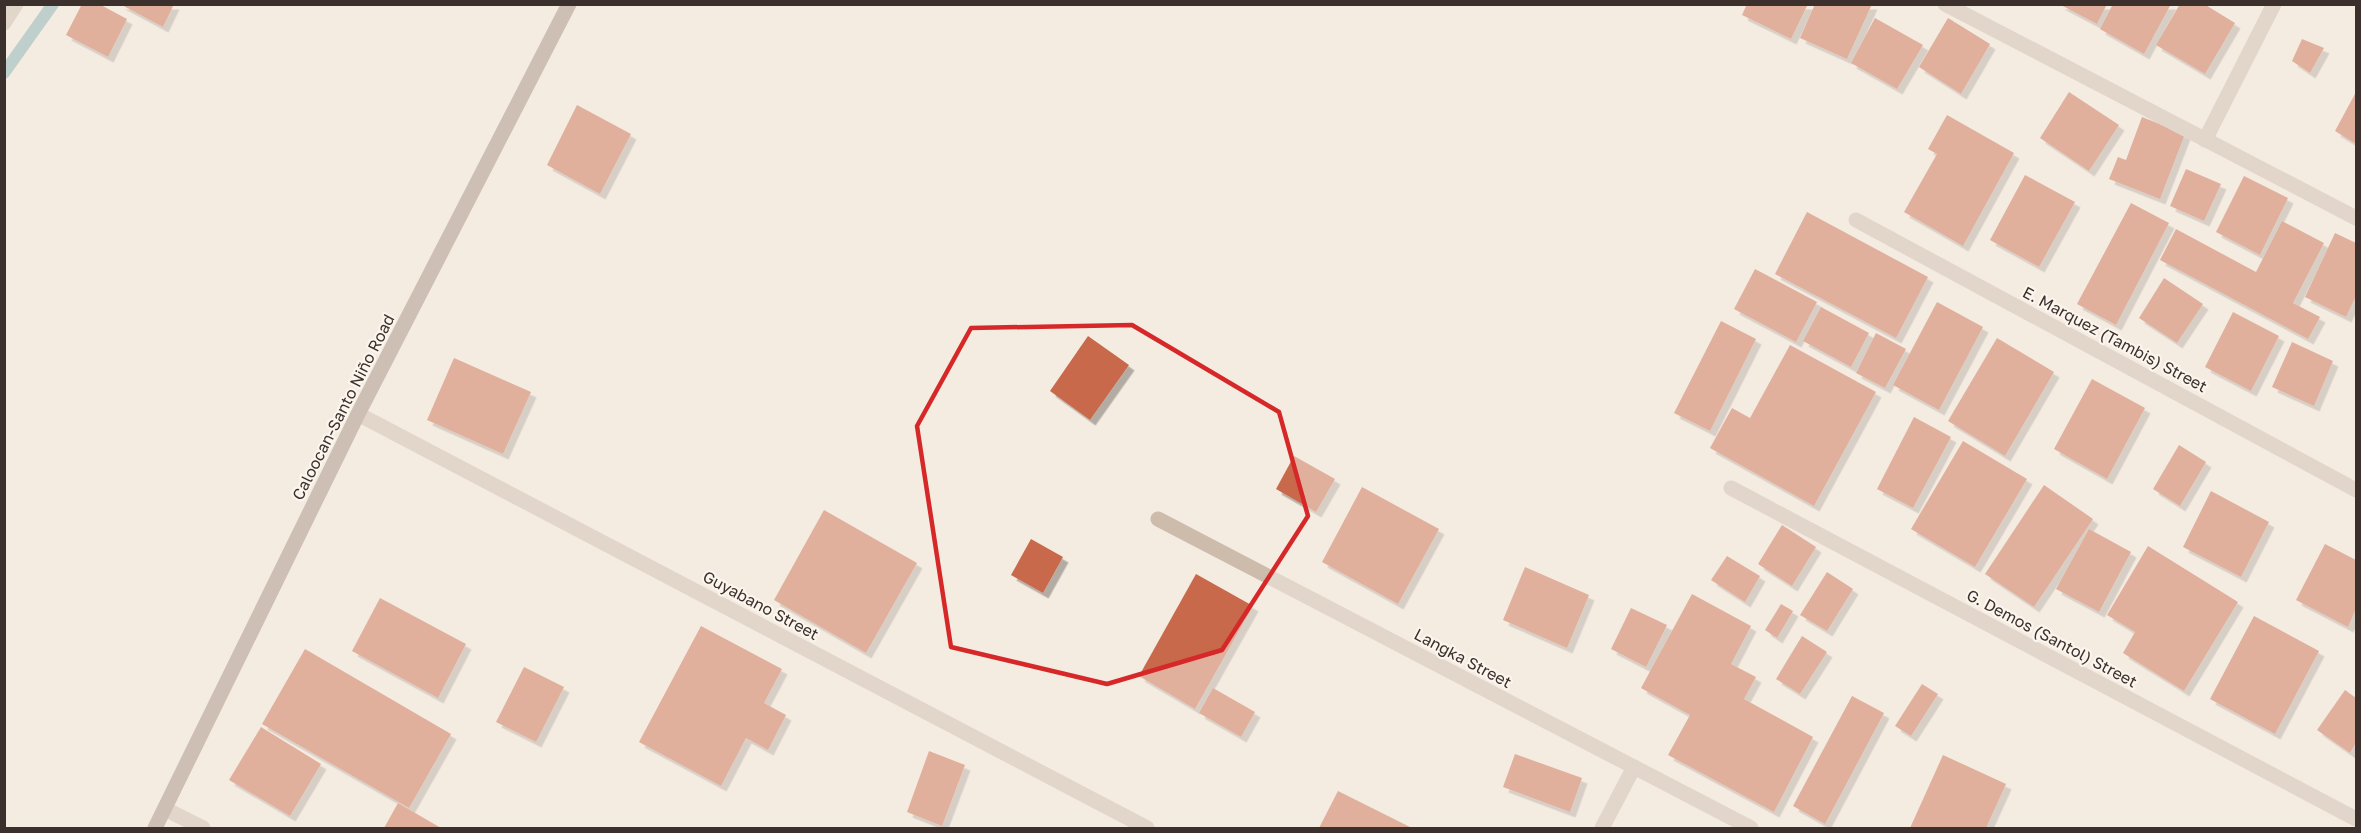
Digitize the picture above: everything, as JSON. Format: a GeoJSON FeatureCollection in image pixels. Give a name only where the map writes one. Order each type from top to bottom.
{"type":"FeatureCollection","features":[{"type":"Feature","properties":{"kind":"street"},"geometry":{"type":"LineString","coordinates":[[4,23],[16,4]]}},
{"type":"Feature","properties":{"kind":"street","name":"Caloocan-Santo Niño Road"},"geometry":{"type":"LineString","coordinates":[[155,828],[358,414],[569,4]]}},
{"type":"Feature","properties":{"kind":"street"},"geometry":{"type":"LineString","coordinates":[[1945,4],[2356,218]]}},
{"type":"Feature","properties":{"kind":"street"},"geometry":{"type":"LineString","coordinates":[[2205,140],[2274,4]]}},
{"type":"Feature","properties":{"kind":"street","name":"E. Marquez (Tambis) Street"},"geometry":{"type":"LineString","coordinates":[[1856,220],[2356,490]]}},
{"type":"Feature","properties":{"kind":"street","name":"Guyabano Street"},"geometry":{"type":"LineString","coordinates":[[358,414],[1147,828]]}},
{"type":"Feature","properties":{"kind":"street","name":"G. Demos (Santol) Street"},"geometry":{"type":"LineString","coordinates":[[1731,488],[2356,819]]}},
{"type":"Feature","properties":{"kind":"street","name":"Langka Street"},"geometry":{"type":"LineString","coordinates":[[1158,519],[1751,828]]}},
{"type":"Feature","properties":{"kind":"street"},"geometry":{"type":"LineString","coordinates":[[1602,828],[1634,767]]}},
{"type":"Feature","properties":{"kind":"street"},"geometry":{"type":"LineString","coordinates":[[165,809],[203,828]]}},
{"type":"Feature","properties":{"kind":"highlighted area"},"geometry":{"type":"Polygon","coordinates":[[[1132,325],[1279,412],[1308,516],[1222,650],[1107,684],[951,647],[917,426],[971,328],[1132,325]]]}},
{"type":"Feature","properties":{"kind":"building"},"geometry":{"type":"Polygon","coordinates":[[[82,4],[99,4],[127,19],[108,57],[66,35],[82,4]]]}},
{"type":"Feature","properties":{"kind":"building"},"geometry":{"type":"Polygon","coordinates":[[[120,4],[174,4],[163,27],[120,4]]]}},
{"type":"Feature","properties":{"kind":"building"},"geometry":{"type":"Polygon","coordinates":[[[1747,4],[1808,4],[1791,39],[1742,15],[1747,4]]]}},
{"type":"Feature","properties":{"kind":"building"},"geometry":{"type":"Polygon","coordinates":[[[1815,4],[1872,4],[1847,59],[1800,38],[1815,4]]]}},
{"type":"Feature","properties":{"kind":"building"},"geometry":{"type":"Polygon","coordinates":[[[2059,4],[2107,4],[2097,24],[2059,4]]]}},
{"type":"Feature","properties":{"kind":"building"},"geometry":{"type":"Polygon","coordinates":[[[2113,4],[2171,4],[2144,54],[2100,29],[2113,4]]]}},
{"type":"Feature","properties":{"kind":"building"},"geometry":{"type":"Polygon","coordinates":[[[2180,4],[2204,4],[2235,23],[2205,74],[2156,45],[2180,4]]]}},
{"type":"Feature","properties":{"kind":"building"},"geometry":{"type":"Polygon","coordinates":[[[1875,18],[1923,45],[1897,89],[1851,63],[1875,18]]]}},
{"type":"Feature","properties":{"kind":"building"},"geometry":{"type":"Polygon","coordinates":[[[1948,18],[1990,44],[1961,94],[1919,67],[1948,18]]]}},
{"type":"Feature","properties":{"kind":"building"},"geometry":{"type":"Polygon","coordinates":[[[2302,39],[2324,48],[2310,73],[2292,61],[2302,39]]]}},
{"type":"Feature","properties":{"kind":"building"},"geometry":{"type":"Polygon","coordinates":[[[2069,92],[2119,125],[2089,171],[2040,138],[2069,92]]]}},
{"type":"Feature","properties":{"kind":"building"},"geometry":{"type":"Polygon","coordinates":[[[2356,92],[2356,144],[2335,131],[2356,92]]]}},
{"type":"Feature","properties":{"kind":"building"},"geometry":{"type":"Polygon","coordinates":[[[577,105],[631,134],[600,194],[547,165],[577,105]]]}},
{"type":"Feature","properties":{"kind":"building"},"geometry":{"type":"Polygon","coordinates":[[[1947,115],[2014,153],[1963,246],[1904,212],[1937,154],[1928,149],[1947,115]]]}},
{"type":"Feature","properties":{"kind":"building"},"geometry":{"type":"Polygon","coordinates":[[[2142,117],[2185,134],[2160,199],[2109,179],[2118,157],[2126,160],[2142,117]]]}},
{"type":"Feature","properties":{"kind":"building"},"geometry":{"type":"Polygon","coordinates":[[[2186,169],[2221,184],[2204,221],[2170,206],[2186,169]]]}},
{"type":"Feature","properties":{"kind":"building"},"geometry":{"type":"Polygon","coordinates":[[[2025,175],[2075,202],[2039,267],[1990,240],[2025,175]]]}},
{"type":"Feature","properties":{"kind":"building"},"geometry":{"type":"Polygon","coordinates":[[[2244,176],[2288,198],[2260,255],[2216,232],[2244,176]]]}},
{"type":"Feature","properties":{"kind":"building"},"geometry":{"type":"Polygon","coordinates":[[[2131,203],[2169,223],[2116,325],[2077,304],[2131,203]]]}},
{"type":"Feature","properties":{"kind":"building"},"geometry":{"type":"Polygon","coordinates":[[[1807,212],[1928,277],[1896,338],[1775,274],[1807,212]]]}},
{"type":"Feature","properties":{"kind":"building"},"geometry":{"type":"Polygon","coordinates":[[[2282,221],[2324,243],[2293,303],[2320,317],[2308,339],[2160,260],[2176,229],[2256,272],[2282,221]]]}},
{"type":"Feature","properties":{"kind":"building"},"geometry":{"type":"Polygon","coordinates":[[[2335,233],[2356,243],[2356,296],[2346,317],[2305,297],[2335,233]]]}},
{"type":"Feature","properties":{"kind":"building"},"geometry":{"type":"Polygon","coordinates":[[[1755,269],[1817,302],[1796,342],[1734,309],[1755,269]]]}},
{"type":"Feature","properties":{"kind":"building"},"geometry":{"type":"Polygon","coordinates":[[[2164,278],[2203,304],[2177,343],[2139,318],[2164,278]]]}},
{"type":"Feature","properties":{"kind":"building"},"geometry":{"type":"Polygon","coordinates":[[[1937,302],[1983,327],[1939,410],[1893,385],[1937,302]]]}},
{"type":"Feature","properties":{"kind":"building"},"geometry":{"type":"Polygon","coordinates":[[[1821,307],[1869,333],[1851,367],[1803,341],[1821,307]]]}},
{"type":"Feature","properties":{"kind":"building"},"geometry":{"type":"Polygon","coordinates":[[[2233,312],[2279,336],[2251,391],[2205,367],[2233,312]]]}},
{"type":"Feature","properties":{"kind":"building"},"geometry":{"type":"Polygon","coordinates":[[[1721,321],[1756,339],[1710,431],[1674,413],[1721,321]]]}},
{"type":"Feature","properties":{"kind":"building"},"geometry":{"type":"Polygon","coordinates":[[[1876,333],[1906,349],[1885,388],[1856,373],[1876,333]]]}},
{"type":"Feature","properties":{"kind":"building"},"geometry":{"type":"Polygon","coordinates":[[[1088,336],[1129,365],[1090,420],[1050,391],[1088,336]]]}},
{"type":"Feature","properties":{"kind":"building"},"geometry":{"type":"Polygon","coordinates":[[[1997,338],[2054,372],[2005,456],[1948,421],[1997,338]]]}},
{"type":"Feature","properties":{"kind":"building"},"geometry":{"type":"Polygon","coordinates":[[[2292,342],[2333,361],[2314,406],[2272,387],[2292,342]]]}},
{"type":"Feature","properties":{"kind":"building"},"geometry":{"type":"Polygon","coordinates":[[[1790,345],[1876,392],[1814,506],[1710,448],[1732,408],[1750,418],[1790,345]]]}},
{"type":"Feature","properties":{"kind":"building"},"geometry":{"type":"Polygon","coordinates":[[[454,358],[531,392],[503,454],[427,420],[454,358]]]}},
{"type":"Feature","properties":{"kind":"building"},"geometry":{"type":"Polygon","coordinates":[[[2092,379],[2145,408],[2107,479],[2054,449],[2092,379]]]}},
{"type":"Feature","properties":{"kind":"building"},"geometry":{"type":"Polygon","coordinates":[[[1914,417],[1951,437],[1913,508],[1877,489],[1914,417]]]}},
{"type":"Feature","properties":{"kind":"building"},"geometry":{"type":"Polygon","coordinates":[[[1963,441],[2027,479],[1975,567],[1911,529],[1963,441]]]}},
{"type":"Feature","properties":{"kind":"building"},"geometry":{"type":"Polygon","coordinates":[[[2179,445],[2206,462],[2180,506],[2153,489],[2179,445]]]}},
{"type":"Feature","properties":{"kind":"building"},"geometry":{"type":"Polygon","coordinates":[[[1294,456],[1335,479],[1316,512],[1276,489],[1294,456]]]}},
{"type":"Feature","properties":{"kind":"building"},"geometry":{"type":"Polygon","coordinates":[[[2044,485],[2093,519],[2034,607],[1985,574],[2044,485]]]}},
{"type":"Feature","properties":{"kind":"building"},"geometry":{"type":"Polygon","coordinates":[[[1362,487],[1439,529],[1398,604],[1322,562],[1362,487]]]}},
{"type":"Feature","properties":{"kind":"building"},"geometry":{"type":"Polygon","coordinates":[[[2211,491],[2269,522],[2241,577],[2183,547],[2211,491]]]}},
{"type":"Feature","properties":{"kind":"building"},"geometry":{"type":"Polygon","coordinates":[[[824,510],[917,563],[866,653],[774,600],[824,510]]]}},
{"type":"Feature","properties":{"kind":"building"},"geometry":{"type":"Polygon","coordinates":[[[1782,525],[1816,547],[1792,586],[1758,564],[1782,525]]]}},
{"type":"Feature","properties":{"kind":"building"},"geometry":{"type":"Polygon","coordinates":[[[2089,529],[2131,552],[2099,612],[2056,589],[2089,529]]]}},
{"type":"Feature","properties":{"kind":"building"},"geometry":{"type":"Polygon","coordinates":[[[1031,539],[1063,557],[1043,593],[1011,575],[1031,539]]]}},
{"type":"Feature","properties":{"kind":"building"},"geometry":{"type":"Polygon","coordinates":[[[2325,544],[2356,560],[2356,609],[2348,627],[2296,600],[2325,544]]]}},
{"type":"Feature","properties":{"kind":"building"},"geometry":{"type":"Polygon","coordinates":[[[2148,546],[2238,602],[2184,691],[2123,653],[2135,632],[2107,615],[2148,546]]]}},
{"type":"Feature","properties":{"kind":"building"},"geometry":{"type":"Polygon","coordinates":[[[1727,556],[1760,576],[1745,602],[1711,580],[1727,556]]]}},
{"type":"Feature","properties":{"kind":"building"},"geometry":{"type":"Polygon","coordinates":[[[1525,567],[1589,595],[1567,648],[1503,620],[1525,567]]]}},
{"type":"Feature","properties":{"kind":"building"},"geometry":{"type":"Polygon","coordinates":[[[1827,572],[1853,589],[1827,631],[1800,615],[1827,572]]]}},
{"type":"Feature","properties":{"kind":"building"},"geometry":{"type":"Polygon","coordinates":[[[1196,574],[1253,606],[1195,709],[1139,676],[1196,574]]]}},
{"type":"Feature","properties":{"kind":"building"},"geometry":{"type":"Polygon","coordinates":[[[1692,594],[1751,626],[1731,664],[1756,677],[1744,699],[1813,737],[1774,812],[1668,755],[1690,715],[1641,688],[1692,594]]]}},
{"type":"Feature","properties":{"kind":"building"},"geometry":{"type":"Polygon","coordinates":[[[380,598],[466,644],[438,698],[352,651],[380,598]]]}},
{"type":"Feature","properties":{"kind":"building"},"geometry":{"type":"Polygon","coordinates":[[[1781,604],[1793,611],[1777,638],[1765,630],[1781,604]]]}},
{"type":"Feature","properties":{"kind":"building"},"geometry":{"type":"Polygon","coordinates":[[[1631,608],[1667,625],[1646,667],[1611,649],[1631,608]]]}},
{"type":"Feature","properties":{"kind":"building"},"geometry":{"type":"Polygon","coordinates":[[[2254,616],[2319,651],[2275,734],[2210,699],[2254,616]]]}},
{"type":"Feature","properties":{"kind":"building"},"geometry":{"type":"Polygon","coordinates":[[[701,626],[782,669],[764,703],[786,715],[768,750],[746,738],[721,786],[639,742],[701,626]]]}},
{"type":"Feature","properties":{"kind":"building"},"geometry":{"type":"Polygon","coordinates":[[[1802,636],[1827,652],[1800,694],[1776,679],[1802,636]]]}},
{"type":"Feature","properties":{"kind":"building"},"geometry":{"type":"Polygon","coordinates":[[[305,649],[451,734],[409,808],[262,724],[305,649]]]}},
{"type":"Feature","properties":{"kind":"building"},"geometry":{"type":"Polygon","coordinates":[[[524,667],[564,687],[536,742],[496,722],[524,667]]]}},
{"type":"Feature","properties":{"kind":"building"},"geometry":{"type":"Polygon","coordinates":[[[1922,684],[1938,694],[1911,736],[1895,726],[1922,684]]]}},
{"type":"Feature","properties":{"kind":"building"},"geometry":{"type":"Polygon","coordinates":[[[1213,688],[1255,712],[1241,737],[1199,713],[1213,688]]]}},
{"type":"Feature","properties":{"kind":"building"},"geometry":{"type":"Polygon","coordinates":[[[2345,690],[2356,698],[2356,743],[2350,753],[2317,730],[2345,690]]]}},
{"type":"Feature","properties":{"kind":"building"},"geometry":{"type":"Polygon","coordinates":[[[1852,696],[1884,713],[1825,824],[1793,806],[1852,696]]]}},
{"type":"Feature","properties":{"kind":"building"},"geometry":{"type":"Polygon","coordinates":[[[261,727],[321,764],[290,816],[229,780],[261,727]]]}},
{"type":"Feature","properties":{"kind":"building"},"geometry":{"type":"Polygon","coordinates":[[[929,751],[965,765],[942,826],[907,812],[929,751]]]}},
{"type":"Feature","properties":{"kind":"building"},"geometry":{"type":"Polygon","coordinates":[[[1515,754],[1582,778],[1570,812],[1503,787],[1515,754]]]}},
{"type":"Feature","properties":{"kind":"building"},"geometry":{"type":"Polygon","coordinates":[[[1943,755],[2006,784],[1986,828],[1910,828],[1943,755]]]}},
{"type":"Feature","properties":{"kind":"building"},"geometry":{"type":"Polygon","coordinates":[[[1338,791],[1412,828],[1319,828],[1338,791]]]}},
{"type":"Feature","properties":{"kind":"building"},"geometry":{"type":"Polygon","coordinates":[[[398,803],[441,828],[384,828],[398,803]]]}},
{"type":"Feature","properties":{"kind":"waterway"},"geometry":{"type":"LineString","coordinates":[[4,73],[53,4]]}}]}
